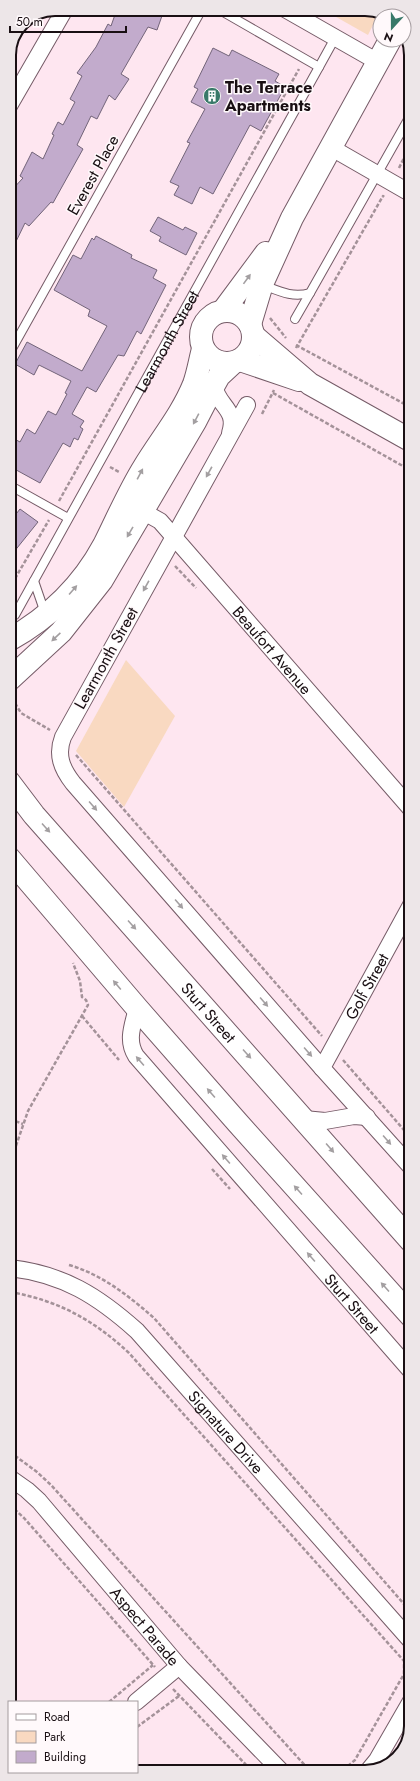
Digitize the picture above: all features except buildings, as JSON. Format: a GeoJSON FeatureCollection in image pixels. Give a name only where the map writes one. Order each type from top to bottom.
{"type":"FeatureCollection","features":[{"type":"Feature","properties":{"kind":"street"},"geometry":{"type":"LineString","coordinates":[[16,94],[61,16]]}},
{"type":"Feature","properties":{"kind":"street"},"geometry":{"type":"LineString","coordinates":[[297,16],[378,62]]}},
{"type":"Feature","properties":{"kind":"street"},"geometry":{"type":"LineString","coordinates":[[16,636],[46,616],[61,603],[88,572],[103,546],[134,507],[195,422],[219,376],[251,350],[257,325],[262,284],[292,218],[386,48]]}},
{"type":"Feature","properties":{"kind":"street"},"geometry":{"type":"LineString","coordinates":[[330,147],[404,190]]}},
{"type":"Feature","properties":{"kind":"street"},"geometry":{"type":"LineString","coordinates":[[223,311],[292,218]]}},
{"type":"Feature","properties":{"kind":"street"},"geometry":{"type":"LineString","coordinates":[[16,674],[72,620],[102,580],[134,507],[144,466],[173,424],[194,384],[203,349],[201,332],[209,318],[216,313],[223,311],[239,313],[257,325],[310,384]]}},
{"type":"Feature","properties":{"kind":"street"},"geometry":{"type":"LineString","coordinates":[[203,349],[213,359],[226,364],[237,362],[310,384],[404,437]]}},
{"type":"Feature","properties":{"kind":"street","name":"Learmonth Street"},"geometry":{"type":"LineString","coordinates":[[214,385],[216,394],[232,416],[232,426],[228,438]]}},
{"type":"Feature","properties":{"kind":"street","name":"Learmonth Street"},"geometry":{"type":"LineString","coordinates":[[67,753],[63,737],[247,405]]}},
{"type":"Feature","properties":{"kind":"street","name":"Beaufort Avenue"},"geometry":{"type":"LineString","coordinates":[[134,507],[160,521],[174,536],[404,802]]}},
{"type":"Feature","properties":{"kind":"street"},"geometry":{"type":"LineString","coordinates":[[67,753],[63,768],[71,779],[322,1068],[404,1159]]}},
{"type":"Feature","properties":{"kind":"street","name":"Sturt Street"},"geometry":{"type":"LineString","coordinates":[[16,791],[34,815],[404,1233]]}},
{"type":"Feature","properties":{"kind":"street"},"geometry":{"type":"LineString","coordinates":[[16,866],[237,1122],[404,1308]]}},
{"type":"Feature","properties":{"kind":"street","name":"Golf Street"},"geometry":{"type":"LineString","coordinates":[[322,1068],[404,918]]}},
{"type":"Feature","properties":{"kind":"street","name":"Sturt Street"},"geometry":{"type":"LineString","coordinates":[[137,1008],[130,1038],[131,1046],[136,1056],[404,1362]]}},
{"type":"Feature","properties":{"kind":"street"},"geometry":{"type":"LineString","coordinates":[[304,1119],[325,1121],[354,1116],[367,1117]]}},
{"type":"Feature","properties":{"kind":"street","name":"Signature Drive"},"geometry":{"type":"LineString","coordinates":[[16,1269],[34,1271],[78,1288],[112,1308],[137,1330],[404,1633]]}},
{"type":"Feature","properties":{"kind":"street","name":"Aspect Parade"},"geometry":{"type":"LineString","coordinates":[[16,1482],[40,1501],[179,1666],[275,1765]]}},
{"type":"Feature","properties":{"kind":"street"},"geometry":{"type":"LineString","coordinates":[[137,1701],[179,1666]]}},
{"type":"Feature","properties":{"kind":"street"},"geometry":{"type":"LineString","coordinates":[[374,1764],[404,1712]]}},
{"type":"Feature","properties":{"kind":"lane","name":"Everest Place"},"geometry":{"type":"LineString","coordinates":[[16,341],[198,16]]}},
{"type":"Feature","properties":{"kind":"lane"},"geometry":{"type":"LineString","coordinates":[[230,16],[319,67]]}},
{"type":"Feature","properties":{"kind":"lane","name":"Learmonth Street"},"geometry":{"type":"LineString","coordinates":[[16,613],[336,38]]}},
{"type":"Feature","properties":{"kind":"lane"},"geometry":{"type":"LineString","coordinates":[[295,319],[404,127]]}},
{"type":"Feature","properties":{"kind":"lane"},"geometry":{"type":"LineString","coordinates":[[262,284],[290,295],[299,296],[310,293]]}},
{"type":"Feature","properties":{"kind":"lane"},"geometry":{"type":"LineString","coordinates":[[16,489],[68,518]]}},
{"type":"Feature","properties":{"kind":"lane"},"geometry":{"type":"LineString","coordinates":[[34,581],[46,616]]}},
{"type":"Feature","properties":{"kind":"path"},"geometry":{"type":"LineString","coordinates":[[16,577],[304,59]]}},
{"type":"Feature","properties":{"kind":"path"},"geometry":{"type":"LineString","coordinates":[[398,169],[404,158]]}},
{"type":"Feature","properties":{"kind":"path"},"geometry":{"type":"LineString","coordinates":[[297,346],[383,196]]}},
{"type":"Feature","properties":{"kind":"path"},"geometry":{"type":"LineString","coordinates":[[257,325],[283,334],[288,340]]}},
{"type":"Feature","properties":{"kind":"path"},"geometry":{"type":"LineString","coordinates":[[293,343],[404,404]]}},
{"type":"Feature","properties":{"kind":"path"},"geometry":{"type":"LineString","coordinates":[[273,394],[404,467]]}},
{"type":"Feature","properties":{"kind":"path"},"geometry":{"type":"LineString","coordinates":[[16,705],[21,713],[63,737]]}},
{"type":"Feature","properties":{"kind":"path"},"geometry":{"type":"LineString","coordinates":[[67,753],[333,1048],[404,1130]]}},
{"type":"Feature","properties":{"kind":"path"},"geometry":{"type":"LineString","coordinates":[[16,1145],[28,1111],[88,1005],[86,1000],[82,997],[80,981],[71,960]]}},
{"type":"Feature","properties":{"kind":"path"},"geometry":{"type":"LineString","coordinates":[[16,1121],[23,1124]]}},
{"type":"Feature","properties":{"kind":"path"},"geometry":{"type":"LineString","coordinates":[[16,1293],[39,1299],[67,1309],[96,1325],[124,1348],[404,1662],[404,1674],[354,1760],[349,1765]]}},
{"type":"Feature","properties":{"kind":"path"},"geometry":{"type":"LineString","coordinates":[[16,1457],[51,1485],[305,1765]]}},
{"type":"Feature","properties":{"kind":"path"},"geometry":{"type":"LineString","coordinates":[[16,1511],[179,1696],[246,1765]]}},
{"type":"Feature","properties":{"kind":"path"},"geometry":{"type":"LineString","coordinates":[[109,1701],[153,1665]]}},
{"type":"Feature","properties":{"kind":"path"},"geometry":{"type":"LineString","coordinates":[[138,1726],[179,1696]]}},
{"type":"Feature","properties":{"kind":"green space"},"geometry":{"type":"Polygon","coordinates":[[[334,16],[372,17],[372,27],[368,35],[334,16]]]}},
{"type":"Feature","properties":{"kind":"green space"},"geometry":{"type":"Polygon","coordinates":[[[126,660],[175,716],[124,807],[76,751],[126,660]]]}},
{"type":"Feature","properties":{"kind":"place","name":"The Terrace Apartments"},"geometry":{"type":"Point","coordinates":[212,96]}}]}
